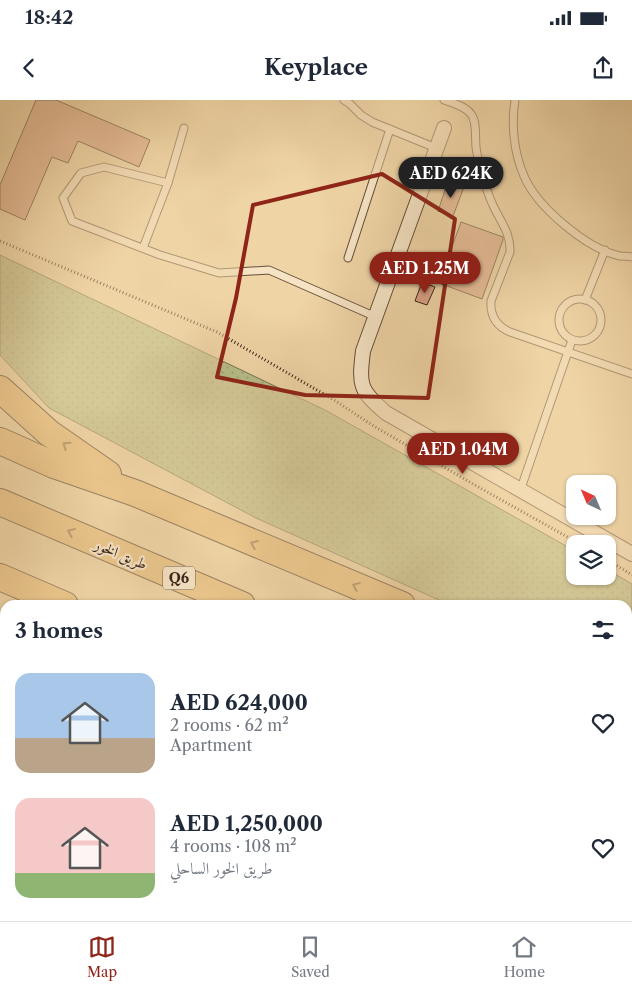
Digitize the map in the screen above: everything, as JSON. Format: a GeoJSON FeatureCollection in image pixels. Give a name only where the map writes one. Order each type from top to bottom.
{"type":"FeatureCollection","features":[{"type":"Feature","properties":{"kind":"highway"},"geometry":{"type":"LineString","coordinates":[[0,389],[49,433],[135,493]]}},
{"type":"Feature","properties":{"kind":"highway"},"geometry":{"type":"LineString","coordinates":[[0,441],[54,465],[135,493],[390,600]]}},
{"type":"Feature","properties":{"kind":"highway","name":"طريق الخور"},"geometry":{"type":"LineString","coordinates":[[0,502],[230,600]]}},
{"type":"Feature","properties":{"kind":"highway"},"geometry":{"type":"LineString","coordinates":[[0,578],[53,600]]}},
{"type":"Feature","properties":{"kind":"street"},"geometry":{"type":"LineString","coordinates":[[444,128],[364,351],[360,374],[363,388],[372,402],[392,417],[632,554]]}},
{"type":"Feature","properties":{"kind":"lane"},"geometry":{"type":"LineString","coordinates":[[344,100],[372,122],[436,148]]}},
{"type":"Feature","properties":{"kind":"lane"},"geometry":{"type":"LineString","coordinates":[[444,100],[467,110],[474,119],[476,151],[486,187],[491,202],[509,236],[510,252],[491,301],[495,321],[504,330],[632,374]]}},
{"type":"Feature","properties":{"kind":"lane"},"geometry":{"type":"LineString","coordinates":[[515,100],[515,142],[525,178],[536,195],[563,224],[579,236],[605,250],[632,257]]}},
{"type":"Feature","properties":{"kind":"lane"},"geometry":{"type":"LineString","coordinates":[[143,248],[168,183],[184,128]]}},
{"type":"Feature","properties":{"kind":"lane"},"geometry":{"type":"LineString","coordinates":[[348,258],[390,129]]}},
{"type":"Feature","properties":{"kind":"lane"},"geometry":{"type":"LineString","coordinates":[[168,183],[104,167],[81,173],[63,198],[72,221],[160,255],[218,273],[269,270],[376,317]]}},
{"type":"Feature","properties":{"kind":"lane"},"geometry":{"type":"LineString","coordinates":[[586,300],[605,250]]}},
{"type":"Feature","properties":{"kind":"lane"},"geometry":{"type":"LineString","coordinates":[[578,299],[586,300],[597,308],[601,322],[599,329],[589,340],[582,342],[572,340],[562,333],[559,326],[561,312],[571,301],[578,299]]}},
{"type":"Feature","properties":{"kind":"lane"},"geometry":{"type":"LineString","coordinates":[[520,491],[572,340]]}},
{"type":"Feature","properties":{"kind":"path"},"geometry":{"type":"LineString","coordinates":[[0,240],[216,332],[334,400],[372,425],[473,484],[566,536]]}},
{"type":"Feature","properties":{"kind":"path"},"geometry":{"type":"LineString","coordinates":[[616,565],[632,575]]}},
{"type":"Feature","properties":{"kind":"highlighted area"},"geometry":{"type":"Polygon","coordinates":[[[382,174],[455,219],[428,398],[305,395],[217,377],[236,298],[253,205],[382,174]]]}},
{"type":"Feature","properties":{"kind":"green space"},"geometry":{"type":"Polygon","coordinates":[[[0,255],[325,410],[566,546],[566,585],[616,585],[616,575],[632,584],[632,600],[439,600],[256,518],[49,408],[0,355],[0,255]]]}},
{"type":"Feature","properties":{"kind":"building"},"geometry":{"type":"Polygon","coordinates":[[[36,100],[56,100],[150,140],[139,167],[78,141],[68,163],[52,157],[25,220],[0,209],[0,185],[36,100]]]}},
{"type":"Feature","properties":{"kind":"building"},"geometry":{"type":"Polygon","coordinates":[[[448,181],[464,187],[453,216],[438,211],[448,181]]]}},
{"type":"Feature","properties":{"kind":"building"},"geometry":{"type":"Polygon","coordinates":[[[461,222],[503,237],[482,299],[439,283],[461,222]]]}},
{"type":"Feature","properties":{"kind":"building"},"geometry":{"type":"Polygon","coordinates":[[[422,282],[435,287],[427,305],[415,301],[422,282]]]}}]}
